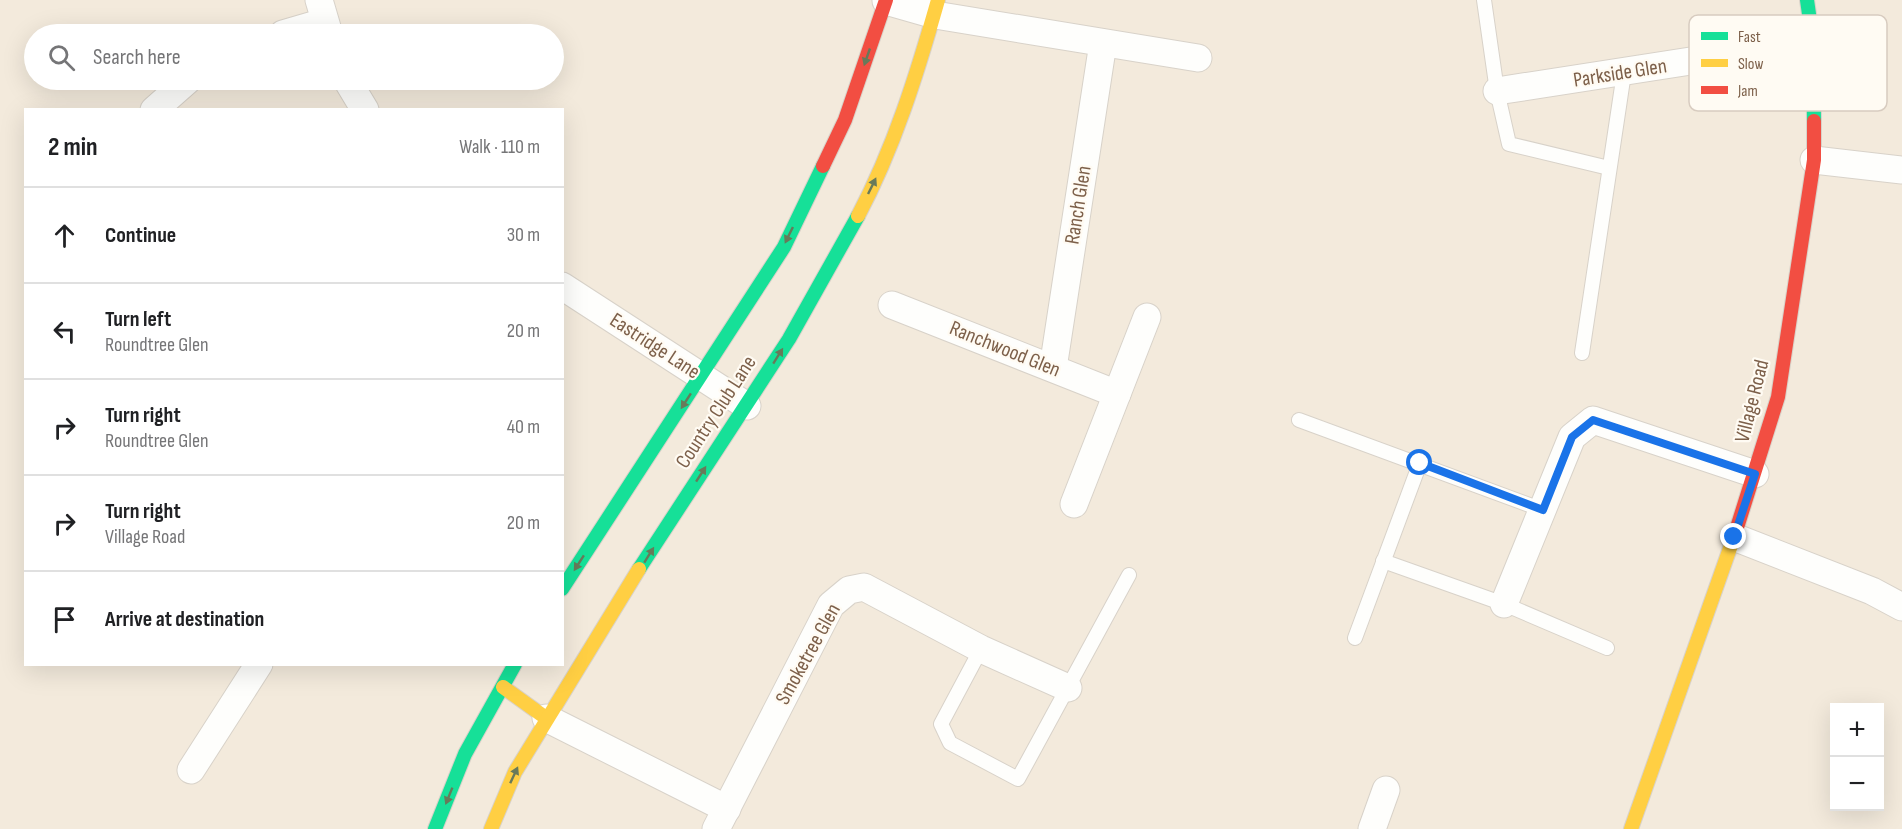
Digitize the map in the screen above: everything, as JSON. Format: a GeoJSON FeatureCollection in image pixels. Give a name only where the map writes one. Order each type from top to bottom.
{"type":"FeatureCollection","features":[{"type":"Feature","properties":{"kind":"main road","name":"Village Road"},"geometry":{"type":"LineString","coordinates":[[1807,0],[1809,15]]}},
{"type":"Feature","properties":{"kind":"main road","name":"Country Club Lane"},"geometry":{"type":"LineString","coordinates":[[564,586],[784,247],[845,120],[886,1]]}},
{"type":"Feature","properties":{"kind":"main road","name":"Country Club Lane"},"geometry":{"type":"LineString","coordinates":[[491,829],[515,772],[546,718],[747,406],[829,273],[879,171],[910,95],[937,8]]}},
{"type":"Feature","properties":{"kind":"main road","name":"Village Road"},"geometry":{"type":"LineString","coordinates":[[1631,829],[1734,537],[1779,397],[1814,160],[1814,111]]}},
{"type":"Feature","properties":{"kind":"main road"},"geometry":{"type":"LineString","coordinates":[[435,829],[465,754],[514,666]]}},
{"type":"Feature","properties":{"kind":"main road"},"geometry":{"type":"LineString","coordinates":[[503,687],[546,718]]}},
{"type":"Feature","properties":{"kind":"street"},"geometry":{"type":"LineString","coordinates":[[886,1],[937,8],[1102,43],[1198,58]]}},
{"type":"Feature","properties":{"kind":"street","name":"Ranch Glen"},"geometry":{"type":"LineString","coordinates":[[1053,368],[1102,43]]}},
{"type":"Feature","properties":{"kind":"street","name":"Parkside Glen"},"geometry":{"type":"LineString","coordinates":[[1497,91],[1689,62]]}},
{"type":"Feature","properties":{"kind":"street"},"geometry":{"type":"LineString","coordinates":[[156,108],[177,90]]}},
{"type":"Feature","properties":{"kind":"street"},"geometry":{"type":"LineString","coordinates":[[353,90],[364,108]]}},
{"type":"Feature","properties":{"kind":"street"},"geometry":{"type":"LineString","coordinates":[[1814,160],[1902,170]]}},
{"type":"Feature","properties":{"kind":"street","name":"Eastridge Lane"},"geometry":{"type":"LineString","coordinates":[[564,287],[747,406]]}},
{"type":"Feature","properties":{"kind":"street","name":"Ranchwood Glen"},"geometry":{"type":"LineString","coordinates":[[892,305],[1117,394]]}},
{"type":"Feature","properties":{"kind":"street"},"geometry":{"type":"LineString","coordinates":[[1074,504],[1147,317]]}},
{"type":"Feature","properties":{"kind":"street"},"geometry":{"type":"LineString","coordinates":[[1504,604],[1572,437],[1593,420],[1755,474]]}},
{"type":"Feature","properties":{"kind":"street"},"geometry":{"type":"LineString","coordinates":[[1734,537],[1872,591],[1902,607]]}},
{"type":"Feature","properties":{"kind":"street","name":"Smoketree Glen"},"geometry":{"type":"LineString","coordinates":[[546,718],[722,819],[831,605],[849,590],[864,587],[981,649],[1068,688]]}},
{"type":"Feature","properties":{"kind":"street"},"geometry":{"type":"LineString","coordinates":[[191,770],[258,666]]}},
{"type":"Feature","properties":{"kind":"street"},"geometry":{"type":"LineString","coordinates":[[1372,829],[1386,790]]}},
{"type":"Feature","properties":{"kind":"lane"},"geometry":{"type":"LineString","coordinates":[[1484,0],[1497,91],[1509,144],[1609,168]]}},
{"type":"Feature","properties":{"kind":"lane"},"geometry":{"type":"LineString","coordinates":[[1582,353],[1624,73]]}},
{"type":"Feature","properties":{"kind":"lane"},"geometry":{"type":"LineString","coordinates":[[1299,420],[1543,510]]}},
{"type":"Feature","properties":{"kind":"lane"},"geometry":{"type":"LineString","coordinates":[[1355,638],[1420,463]]}},
{"type":"Feature","properties":{"kind":"lane"},"geometry":{"type":"LineString","coordinates":[[1383,561],[1504,604],[1607,648]]}},
{"type":"Feature","properties":{"kind":"lane"},"geometry":{"type":"LineString","coordinates":[[981,649],[941,724],[950,743],[1018,779],[1128,575]]}},
{"type":"Feature","properties":{"kind":"shaded area"},"geometry":{"type":"Polygon","coordinates":[[[0,0],[1902,0],[1902,829],[0,829],[0,0]]]}},
{"type":"Feature","properties":{"kind":"traffic: fast"},"geometry":{"type":"LineString","coordinates":[[1807,0],[1809,15]]}},
{"type":"Feature","properties":{"kind":"traffic: fast"},"geometry":{"type":"LineString","coordinates":[[1814,111],[1814,121]]}},
{"type":"Feature","properties":{"kind":"traffic: fast"},"geometry":{"type":"LineString","coordinates":[[564,586],[784,247],[823,166]]}},
{"type":"Feature","properties":{"kind":"traffic: fast"},"geometry":{"type":"LineString","coordinates":[[639,569],[789,339],[858,216]]}},
{"type":"Feature","properties":{"kind":"traffic: fast"},"geometry":{"type":"LineString","coordinates":[[435,829],[465,754],[514,666]]}},
{"type":"Feature","properties":{"kind":"traffic: slow"},"geometry":{"type":"LineString","coordinates":[[858,216],[894,137],[938,0]]}},
{"type":"Feature","properties":{"kind":"traffic: slow"},"geometry":{"type":"LineString","coordinates":[[1631,829],[1735,534]]}},
{"type":"Feature","properties":{"kind":"traffic: slow"},"geometry":{"type":"LineString","coordinates":[[491,829],[515,772],[639,569]]}},
{"type":"Feature","properties":{"kind":"traffic: slow"},"geometry":{"type":"LineString","coordinates":[[503,687],[546,718]]}},
{"type":"Feature","properties":{"kind":"traffic: jam"},"geometry":{"type":"LineString","coordinates":[[823,166],[845,120],[886,0]]}},
{"type":"Feature","properties":{"kind":"traffic: jam"},"geometry":{"type":"LineString","coordinates":[[1735,534],[1778,397],[1814,160],[1814,121]]}},
{"type":"Feature","properties":{"kind":"route"},"geometry":{"type":"LineString","coordinates":[[1420,463],[1543,510],[1572,437],[1593,420],[1755,474],[1734,537]]}}]}
